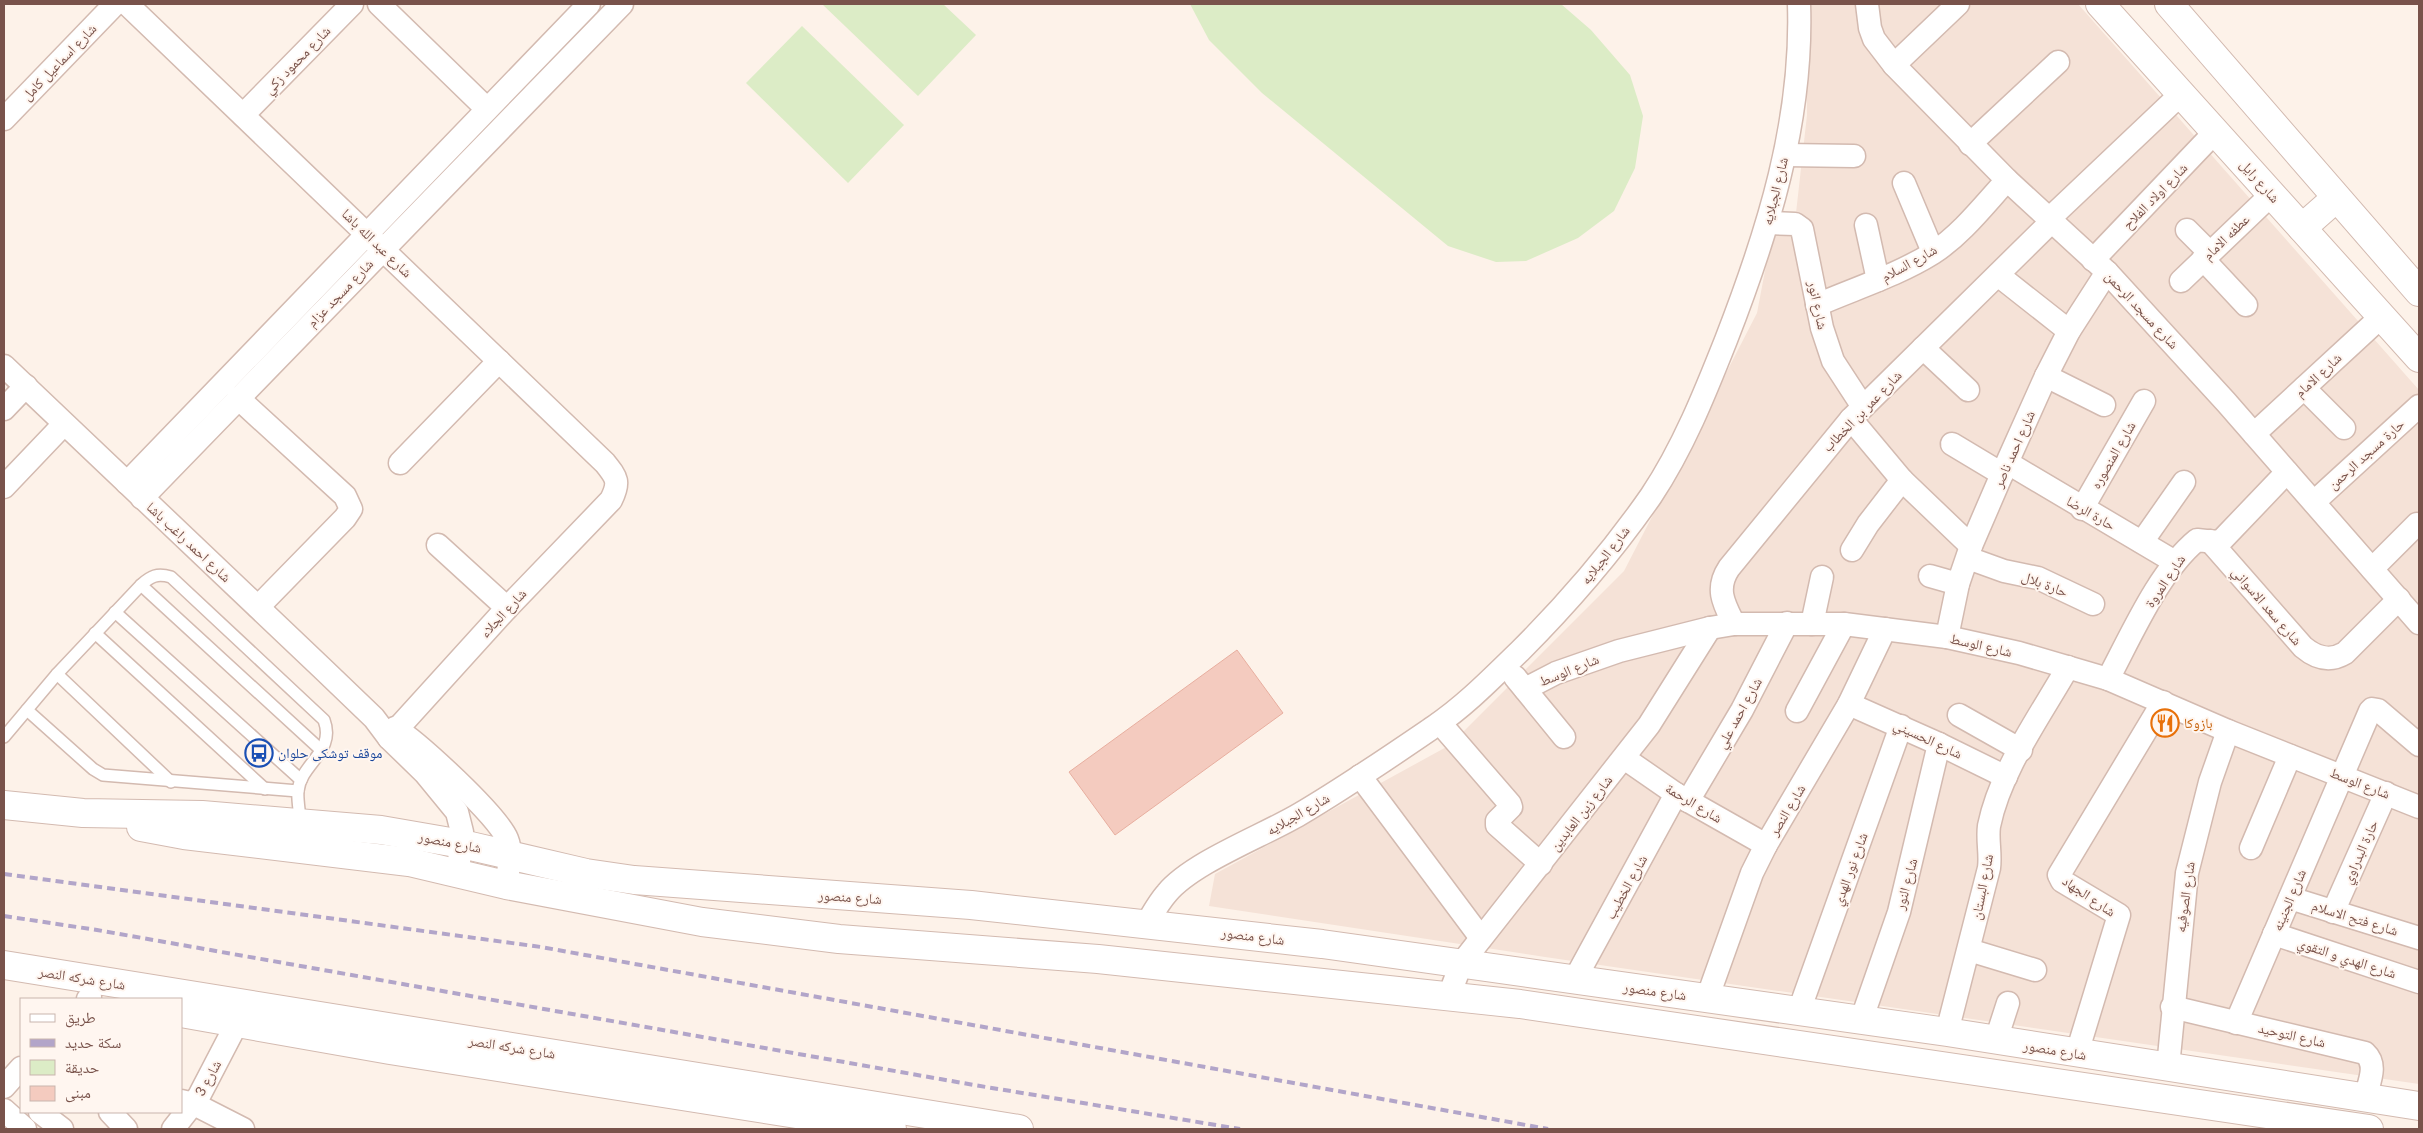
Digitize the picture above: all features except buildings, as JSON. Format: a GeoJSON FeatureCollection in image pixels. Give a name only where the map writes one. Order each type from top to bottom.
{"type":"FeatureCollection","features":[{"type":"Feature","properties":{"kind":"street","name":"شارع اسماعيل كامل"},"geometry":{"type":"LineString","coordinates":[[4,119],[115,4]]}},
{"type":"Feature","properties":{"kind":"street","name":"شارع عبد الله باشا"},"geometry":{"type":"LineString","coordinates":[[127,4],[606,463],[614,474],[617,488]]}},
{"type":"Feature","properties":{"kind":"street","name":"شارع محمود زكي"},"geometry":{"type":"LineString","coordinates":[[243,115],[352,4]]}},
{"type":"Feature","properties":{"kind":"street"},"geometry":{"type":"LineString","coordinates":[[379,4],[487,109]]}},
{"type":"Feature","properties":{"kind":"street","name":"شارع مسجد عزام"},"geometry":{"type":"LineString","coordinates":[[134,490],[238,398],[487,109],[589,4]]}},
{"type":"Feature","properties":{"kind":"street","name":"شارع مسجد عزام"},"geometry":{"type":"LineString","coordinates":[[134,490],[375,241],[622,4]]}},
{"type":"Feature","properties":{"kind":"street","name":"شارع الجبلايه"},"geometry":{"type":"LineString","coordinates":[[1147,923],[1168,892],[1196,869],[1290,820],[1440,723],[1475,694],[1558,612],[1607,556],[1652,494],[1708,387],[1768,223],[1785,155],[1796,93],[1800,36],[1799,4]]}},
{"type":"Feature","properties":{"kind":"street","name":"شارع مسجد الرحمن"},"geometry":{"type":"LineString","coordinates":[[1867,4],[1870,28],[1874,39],[1894,65],[1970,144],[2100,266],[2254,434],[2419,623]]}},
{"type":"Feature","properties":{"kind":"street"},"geometry":{"type":"LineString","coordinates":[[1894,65],[1958,4]]}},
{"type":"Feature","properties":{"kind":"street","name":"شارع رايل"},"geometry":{"type":"LineString","coordinates":[[2100,4],[2419,358]]}},
{"type":"Feature","properties":{"kind":"street"},"geometry":{"type":"LineString","coordinates":[[2169,4],[2419,292]]}},
{"type":"Feature","properties":{"kind":"street"},"geometry":{"type":"LineString","coordinates":[[1970,144],[2058,62]]}},
{"type":"Feature","properties":{"kind":"street","name":"شارع عمر بن الخطاب"},"geometry":{"type":"LineString","coordinates":[[1734,624],[1720,591],[1724,574],[1810,466],[1857,413],[2181,94]]}},
{"type":"Feature","properties":{"kind":"street","name":"شارع اولاد الفلاح"},"geometry":{"type":"LineString","coordinates":[[2100,266],[2216,131]]}},
{"type":"Feature","properties":{"kind":"street"},"geometry":{"type":"LineString","coordinates":[[1785,155],[1854,156]]}},
{"type":"Feature","properties":{"kind":"street","name":"شارع السلام"},"geometry":{"type":"LineString","coordinates":[[1818,305],[1878,280],[1933,252],[1976,214],[2007,180]]}},
{"type":"Feature","properties":{"kind":"street"},"geometry":{"type":"LineString","coordinates":[[1904,183],[1933,252]]}},
{"type":"Feature","properties":{"kind":"street","name":"عطفه الامام"},"geometry":{"type":"LineString","coordinates":[[2182,281],[2272,194]]}},
{"type":"Feature","properties":{"kind":"street"},"geometry":{"type":"LineString","coordinates":[[2302,228],[2336,198]]}},
{"type":"Feature","properties":{"kind":"street","name":"شارع انور"},"geometry":{"type":"LineString","coordinates":[[1768,223],[1795,224],[1802,229],[1818,305],[1833,361],[1857,413],[1902,480],[1970,552]]}},
{"type":"Feature","properties":{"kind":"street"},"geometry":{"type":"LineString","coordinates":[[1866,225],[1878,280]]}},
{"type":"Feature","properties":{"kind":"street"},"geometry":{"type":"LineString","coordinates":[[2187,230],[2246,305]]}},
{"type":"Feature","properties":{"kind":"street","name":"شارع احمد ناصر"},"geometry":{"type":"LineString","coordinates":[[1947,636],[1958,584],[1970,552],[2046,376],[2100,266]]}},
{"type":"Feature","properties":{"kind":"street"},"geometry":{"type":"LineString","coordinates":[[1998,275],[2069,331]]}},
{"type":"Feature","properties":{"kind":"street","name":"شارع الامام"},"geometry":{"type":"LineString","coordinates":[[2254,434],[2382,316]]}},
{"type":"Feature","properties":{"kind":"street"},"geometry":{"type":"LineString","coordinates":[[1923,348],[1968,390]]}},
{"type":"Feature","properties":{"kind":"street"},"geometry":{"type":"LineString","coordinates":[[400,463],[499,361]]}},
{"type":"Feature","properties":{"kind":"street","name":"شارع احمد راغب باشا"},"geometry":{"type":"LineString","coordinates":[[4,366],[374,718],[393,733],[426,752],[495,822],[508,840],[511,855]]}},
{"type":"Feature","properties":{"kind":"street"},"geometry":{"type":"LineString","coordinates":[[2046,376],[2104,405]]}},
{"type":"Feature","properties":{"kind":"street"},"geometry":{"type":"LineString","coordinates":[[4,409],[26,386]]}},
{"type":"Feature","properties":{"kind":"street"},"geometry":{"type":"LineString","coordinates":[[2304,388],[2344,428]]}},
{"type":"Feature","properties":{"kind":"street"},"geometry":{"type":"LineString","coordinates":[[238,398],[345,496],[351,509],[345,518],[258,607]]}},
{"type":"Feature","properties":{"kind":"street","name":"شارع المنصوره"},"geometry":{"type":"LineString","coordinates":[[2082,509],[2144,401]]}},
{"type":"Feature","properties":{"kind":"street","name":"حارة مسجد الرحمن"},"geometry":{"type":"LineString","coordinates":[[2314,502],[2419,406]]}},
{"type":"Feature","properties":{"kind":"street"},"geometry":{"type":"LineString","coordinates":[[4,487],[64,424]]}},
{"type":"Feature","properties":{"kind":"street","name":"حارة الرضا"},"geometry":{"type":"LineString","coordinates":[[1952,444],[2082,509],[2175,562]]}},
{"type":"Feature","properties":{"kind":"street","name":"شارع المروة"},"geometry":{"type":"LineString","coordinates":[[2108,679],[2144,613],[2175,562],[2197,540],[2222,540],[2287,472]]}},
{"type":"Feature","properties":{"kind":"street"},"geometry":{"type":"LineString","coordinates":[[1852,550],[1868,524],[1902,480]]}},
{"type":"Feature","properties":{"kind":"street"},"geometry":{"type":"LineString","coordinates":[[2142,542],[2184,482]]}},
{"type":"Feature","properties":{"kind":"street","name":"شارع الجلاء"},"geometry":{"type":"LineString","coordinates":[[393,733],[507,608],[602,510],[617,488]]}},
{"type":"Feature","properties":{"kind":"street"},"geometry":{"type":"LineString","coordinates":[[2372,569],[2418,524]]}},
{"type":"Feature","properties":{"kind":"street","name":"شارع سعد الاسواني"},"geometry":{"type":"LineString","coordinates":[[2210,541],[2303,647],[2321,658],[2338,657],[2346,652],[2399,599]]}},
{"type":"Feature","properties":{"kind":"street"},"geometry":{"type":"LineString","coordinates":[[438,545],[507,608]]}},
{"type":"Feature","properties":{"kind":"street","name":"حارة بلال"},"geometry":{"type":"LineString","coordinates":[[1970,552],[2004,570],[2038,578],[2094,604]]}},
{"type":"Feature","properties":{"kind":"street"},"geometry":{"type":"LineString","coordinates":[[1930,576],[1958,584]]}},
{"type":"Feature","properties":{"kind":"street"},"geometry":{"type":"LineString","coordinates":[[1812,624],[1822,577]]}},
{"type":"Feature","properties":{"kind":"street","name":"شارع احمد علي"},"geometry":{"type":"LineString","coordinates":[[1682,798],[1742,710],[1787,623]]}},
{"type":"Feature","properties":{"kind":"street","name":"شارع الوسط"},"geometry":{"type":"LineString","coordinates":[[1525,689],[1556,673],[1618,651],[1710,628],[1734,624],[1844,624],[1947,636],[2108,679],[2228,731],[2419,807]]}},
{"type":"Feature","properties":{"kind":"street"},"geometry":{"type":"LineString","coordinates":[[1797,711],[1844,624]]}},
{"type":"Feature","properties":{"kind":"street","name":"شارع زين العابدين"},"geometry":{"type":"LineString","coordinates":[[1449,996],[1461,964],[1624,758],[1671,693],[1710,628]]}},
{"type":"Feature","properties":{"kind":"street","name":"شارع النصر"},"geometry":{"type":"LineString","coordinates":[[1707,999],[1742,898],[1766,845],[1849,704],[1885,629]]}},
{"type":"Feature","properties":{"kind":"street"},"geometry":{"type":"LineString","coordinates":[[1505,665],[1564,737]]}},
{"type":"Feature","properties":{"kind":"street","name":"شارع البستان"},"geometry":{"type":"LineString","coordinates":[[1947,1032],[1991,856],[1989,828],[1995,803],[2006,777],[2068,667]]}},
{"type":"Feature","properties":{"kind":"street","name":"شارع الجهاد"},"geometry":{"type":"LineString","coordinates":[[2077,1053],[2119,916],[2116,912],[2062,881],[2059,875],[2163,702]]}},
{"type":"Feature","properties":{"kind":"street","name":"شارع الحسيني"},"geometry":{"type":"LineString","coordinates":[[1849,704],[1901,726],[2006,777]]}},
{"type":"Feature","properties":{"kind":"street","name":"شارع الجنينه"},"geometry":{"type":"LineString","coordinates":[[2236,1023],[2372,709],[2378,710],[2419,745]]}},
{"type":"Feature","properties":{"kind":"street"},"geometry":{"type":"LineString","coordinates":[[1959,715],[2021,750]]}},
{"type":"Feature","properties":{"kind":"street"},"geometry":{"type":"LineString","coordinates":[[1440,723],[1510,804],[1511,806],[1497,821],[1498,825],[1541,864]]}},
{"type":"Feature","properties":{"kind":"street","name":"شارع نور الهدي"},"geometry":{"type":"LineString","coordinates":[[1799,1011],[1901,726]]}},
{"type":"Feature","properties":{"kind":"street","name":"شارع الصوفيه"},"geometry":{"type":"LineString","coordinates":[[2168,1067],[2172,1007],[2187,873],[2208,790],[2228,731]]}},
{"type":"Feature","properties":{"kind":"street","name":"شارع احمد راغب باشا"},"geometry":{"type":"LineString","coordinates":[[393,733],[457,812],[462,832],[458,872]]}},
{"type":"Feature","properties":{"kind":"street","name":"شارع النور"},"geometry":{"type":"LineString","coordinates":[[1861,1020],[1899,912],[1939,744]]}},
{"type":"Feature","properties":{"kind":"street"},"geometry":{"type":"LineString","coordinates":[[2250,848],[2290,756]]}},
{"type":"Feature","properties":{"kind":"street","name":"شارع الرحمة"},"geometry":{"type":"LineString","coordinates":[[1624,758],[1682,798],[1766,845]]}},
{"type":"Feature","properties":{"kind":"street"},"geometry":{"type":"LineString","coordinates":[[1360,776],[1481,938]]}},
{"type":"Feature","properties":{"kind":"street","name":"حارة البدراوي"},"geometry":{"type":"LineString","coordinates":[[2333,912],[2386,793]]}},
{"type":"Feature","properties":{"kind":"street","name":"شارع الخطيب"},"geometry":{"type":"LineString","coordinates":[[1575,980],[1682,798]]}},
{"type":"Feature","properties":{"kind":"street","name":"شارع منصور"},"geometry":{"type":"LineString","coordinates":[[4,805],[83,813],[202,815],[381,830],[462,844],[586,873],[634,880],[971,905],[1147,923],[1322,944],[1947,1032],[2419,1106]]}},
{"type":"Feature","properties":{"kind":"street","name":"شارع منصور"},"geometry":{"type":"LineString","coordinates":[[83,813],[184,835],[409,862],[458,872],[506,885],[702,922],[839,939],[1098,959],[1449,996],[1679,1026],[2369,1129]]}},
{"type":"Feature","properties":{"kind":"street"},"geometry":{"type":"LineString","coordinates":[[506,885],[511,855]]}},
{"type":"Feature","properties":{"kind":"street","name":"شارع فتح الاسلام"},"geometry":{"type":"LineString","coordinates":[[2290,898],[2419,938]]}},
{"type":"Feature","properties":{"kind":"street"},"geometry":{"type":"LineString","coordinates":[[968,949],[971,905]]}},
{"type":"Feature","properties":{"kind":"street","name":"شارع الهدي و التقوي"},"geometry":{"type":"LineString","coordinates":[[2274,934],[2419,982]]}},
{"type":"Feature","properties":{"kind":"street"},"geometry":{"type":"LineString","coordinates":[[1969,950],[2035,970]]}},
{"type":"Feature","properties":{"kind":"street","name":"شارع شركه النصر"},"geometry":{"type":"LineString","coordinates":[[4,965],[1019,1129]]}},
{"type":"Feature","properties":{"kind":"street","name":"شارع شركه النصر"},"geometry":{"type":"LineString","coordinates":[[4,984],[87,998]]}},
{"type":"Feature","properties":{"kind":"street"},"geometry":{"type":"LineString","coordinates":[[1996,1040],[2008,1003]]}},
{"type":"Feature","properties":{"kind":"street","name":"شارع التوحيد"},"geometry":{"type":"LineString","coordinates":[[2172,1007],[2365,1053],[2371,1059],[2372,1066],[2364,1098]]}},
{"type":"Feature","properties":{"kind":"street","name":"شارع شركه النصر"},"geometry":{"type":"LineString","coordinates":[[182,1013],[400,1052],[881,1128]]}},
{"type":"Feature","properties":{"kind":"street","name":"شارع 3"},"geometry":{"type":"LineString","coordinates":[[187,1103],[237,1023]]}},
{"type":"Feature","properties":{"kind":"street"},"geometry":{"type":"LineString","coordinates":[[187,1103],[243,1129]]}},
{"type":"Feature","properties":{"kind":"street"},"geometry":{"type":"LineString","coordinates":[[4,1110],[25,1129]]}},
{"type":"Feature","properties":{"kind":"street"},"geometry":{"type":"LineString","coordinates":[[41,1113],[62,1129]]}},
{"type":"Feature","properties":{"kind":"street"},"geometry":{"type":"LineString","coordinates":[[111,1113],[126,1129]]}},
{"type":"Feature","properties":{"kind":"street","name":"شارع 3"},"geometry":{"type":"LineString","coordinates":[[173,1129],[182,1113]]}},
{"type":"Feature","properties":{"kind":"lane"},"geometry":{"type":"LineString","coordinates":[[4,737],[58,674],[141,585],[152,576],[162,574],[170,577],[186,590],[324,720],[328,730],[327,739],[299,786],[300,822]]}},
{"type":"Feature","properties":{"kind":"lane"},"geometry":{"type":"LineString","coordinates":[[141,585],[321,750]]}},
{"type":"Feature","properties":{"kind":"lane"},"geometry":{"type":"LineString","coordinates":[[115,612],[299,786]]}},
{"type":"Feature","properties":{"kind":"lane"},"geometry":{"type":"LineString","coordinates":[[95,634],[265,789]]}},
{"type":"Feature","properties":{"kind":"lane"},"geometry":{"type":"LineString","coordinates":[[58,674],[171,782]]}},
{"type":"Feature","properties":{"kind":"lane"},"geometry":{"type":"LineString","coordinates":[[27,710],[98,773],[108,776],[265,789],[299,786]]}},
{"type":"Feature","properties":{"kind":"shaded area"},"geometry":{"type":"Polygon","coordinates":[[[1806,4],[2078,4],[2419,390],[2419,1084],[1545,957],[1209,906],[1215,874],[1450,745],[1624,571],[1757,313],[1772,234],[1796,213],[1807,115],[1806,4]]]}},
{"type":"Feature","properties":{"kind":"green space"},"geometry":{"type":"Polygon","coordinates":[[[822,4],[943,4],[976,35],[918,96],[822,4]]]}},
{"type":"Feature","properties":{"kind":"green space"},"geometry":{"type":"Polygon","coordinates":[[[1190,4],[1561,4],[1591,30],[1630,75],[1643,116],[1635,168],[1614,211],[1578,238],[1526,261],[1496,262],[1448,246],[1262,93],[1209,40],[1190,4]]]}},
{"type":"Feature","properties":{"kind":"green space"},"geometry":{"type":"Polygon","coordinates":[[[802,26],[904,125],[848,183],[746,83],[802,26]]]}},
{"type":"Feature","properties":{"kind":"railway"},"geometry":{"type":"LineString","coordinates":[[4,874],[541,947],[1548,1129]]}},
{"type":"Feature","properties":{"kind":"railway"},"geometry":{"type":"LineString","coordinates":[[4,916],[97,930],[974,1085],[1240,1129]]}},
{"type":"Feature","properties":{"kind":"place","name":"بازوكا"},"geometry":{"type":"Point","coordinates":[2165,723]}},
{"type":"Feature","properties":{"kind":"place","name":"موقف توشكى حلوان"},"geometry":{"type":"Point","coordinates":[259,753]}}]}
